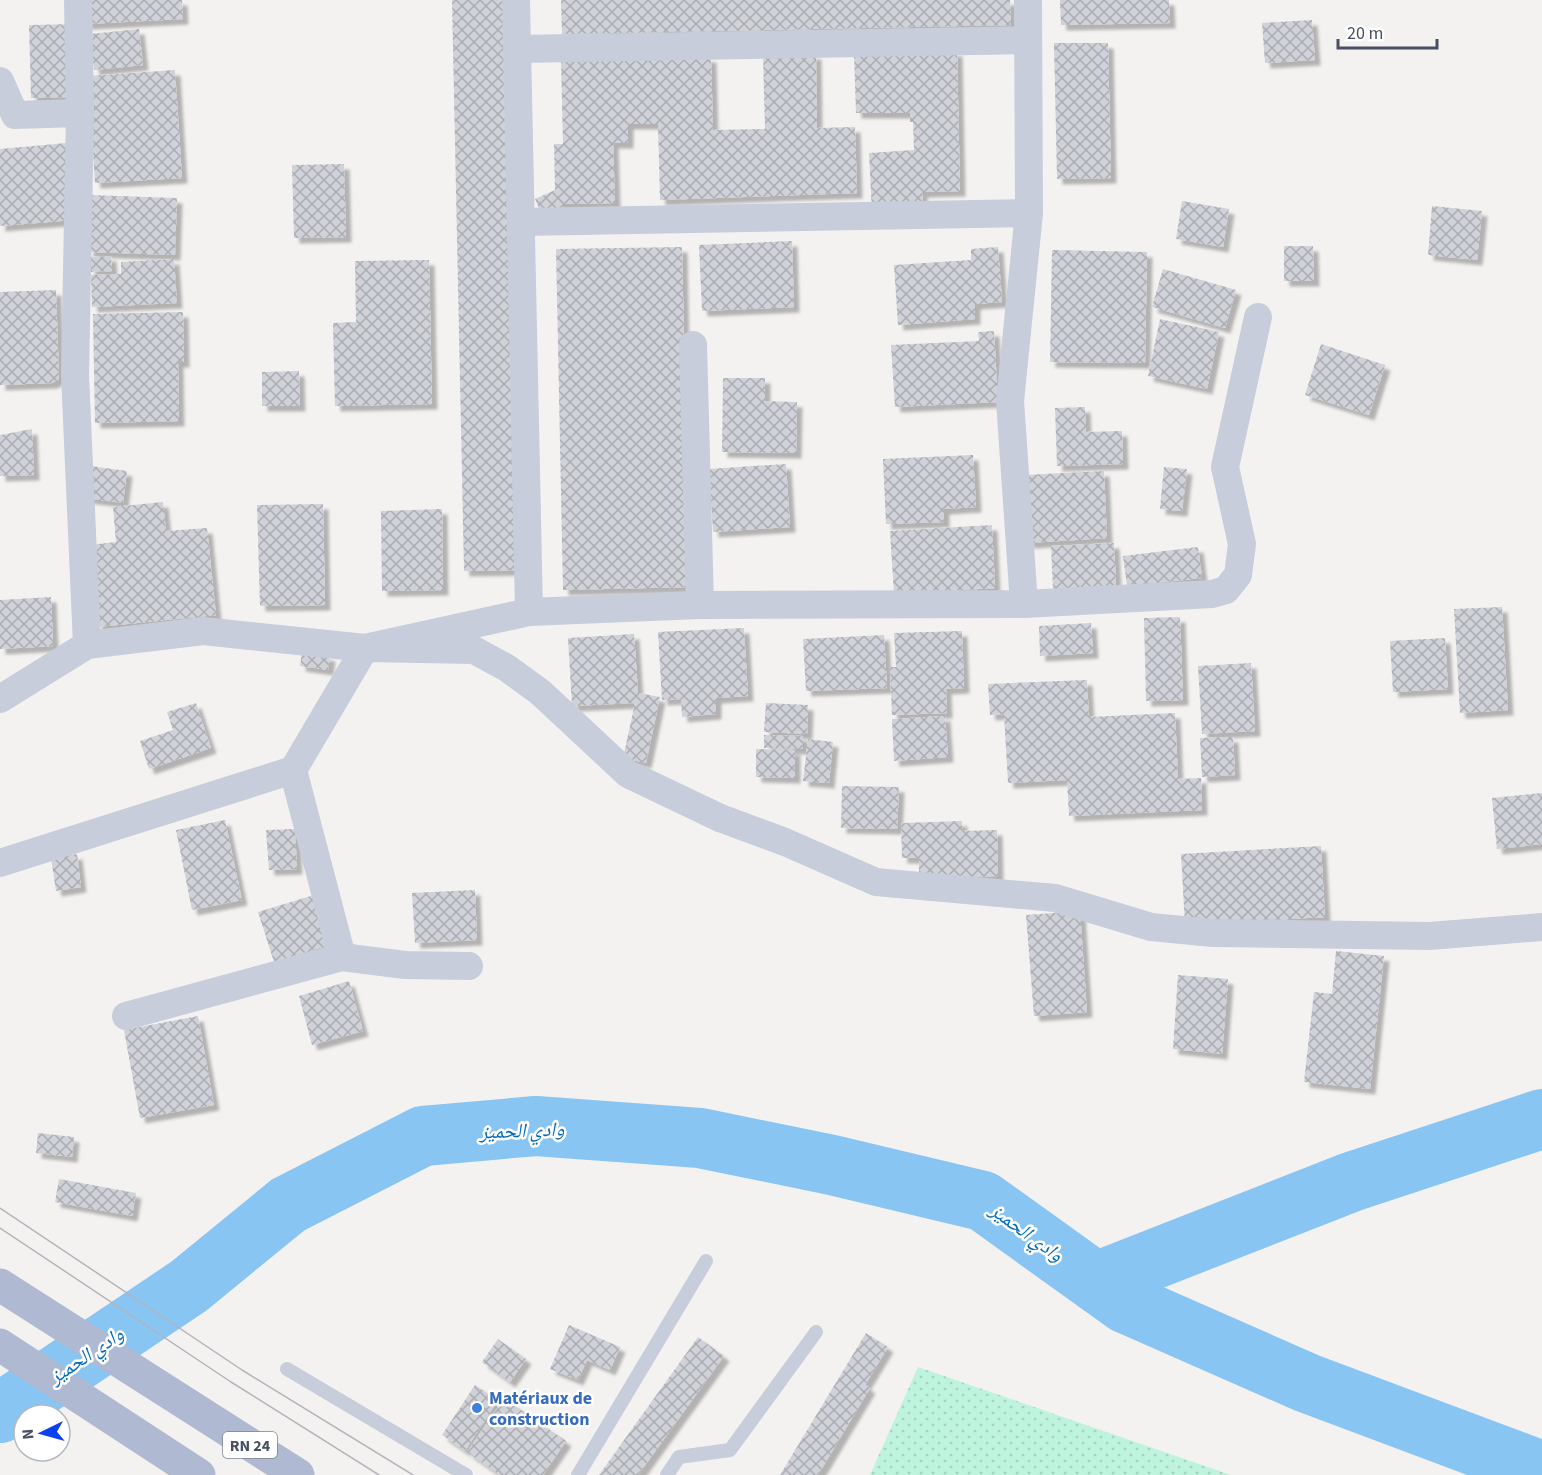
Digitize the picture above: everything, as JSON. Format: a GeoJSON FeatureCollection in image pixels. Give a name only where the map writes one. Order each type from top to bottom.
{"type":"FeatureCollection","features":[{"type":"Feature","properties":{"kind":"main road","name":"RN 24"},"geometry":{"type":"LineString","coordinates":[[0,1285],[298,1475]]}},
{"type":"Feature","properties":{"kind":"main road"},"geometry":{"type":"LineString","coordinates":[[0,1345],[190,1469]]}},
{"type":"Feature","properties":{"kind":"street"},"geometry":{"type":"LineString","coordinates":[[78,0],[80,113],[75,375],[87,645]]}},
{"type":"Feature","properties":{"kind":"street"},"geometry":{"type":"LineString","coordinates":[[516,0],[529,612]]}},
{"type":"Feature","properties":{"kind":"street"},"geometry":{"type":"LineString","coordinates":[[1024,604],[1010,401],[1029,213],[1028,0]]}},
{"type":"Feature","properties":{"kind":"street"},"geometry":{"type":"LineString","coordinates":[[517,49],[1028,39]]}},
{"type":"Feature","properties":{"kind":"street"},"geometry":{"type":"LineString","coordinates":[[0,81],[15,115],[80,113]]}},
{"type":"Feature","properties":{"kind":"street"},"geometry":{"type":"LineString","coordinates":[[521,222],[1029,213]]}},
{"type":"Feature","properties":{"kind":"street"},"geometry":{"type":"LineString","coordinates":[[0,863],[293,770],[365,648],[529,612],[700,605],[1024,604],[1212,594],[1226,590],[1238,574],[1242,544],[1225,467],[1258,317]]}},
{"type":"Feature","properties":{"kind":"street"},"geometry":{"type":"LineString","coordinates":[[693,345],[700,605]]}},
{"type":"Feature","properties":{"kind":"street"},"geometry":{"type":"LineString","coordinates":[[0,699],[87,645],[203,631],[365,648],[474,650],[507,668],[540,692],[628,774],[720,818],[785,842],[876,882],[1055,898],[1151,927],[1213,933],[1430,936],[1542,927]]}},
{"type":"Feature","properties":{"kind":"street"},"geometry":{"type":"LineString","coordinates":[[293,770],[342,957]]}},
{"type":"Feature","properties":{"kind":"street"},"geometry":{"type":"LineString","coordinates":[[126,1016],[342,957],[405,965],[469,966]]}},
{"type":"Feature","properties":{"kind":"lane"},"geometry":{"type":"LineString","coordinates":[[578,1475],[706,1261]]}},
{"type":"Feature","properties":{"kind":"lane"},"geometry":{"type":"LineString","coordinates":[[667,1475],[679,1457],[730,1450],[816,1332]]}},
{"type":"Feature","properties":{"kind":"lane"},"geometry":{"type":"LineString","coordinates":[[287,1368],[466,1475]]}},
{"type":"Feature","properties":{"kind":"green space"},"geometry":{"type":"Polygon","coordinates":[[[918,1367],[1231,1475],[870,1475],[918,1367]]]}},
{"type":"Feature","properties":{"kind":"building"},"geometry":{"type":"Polygon","coordinates":[[[85,0],[182,0],[183,19],[86,24],[85,0]]]}},
{"type":"Feature","properties":{"kind":"building"},"geometry":{"type":"Polygon","coordinates":[[[452,0],[508,0],[521,570],[464,571],[452,0]]]}},
{"type":"Feature","properties":{"kind":"building"},"geometry":{"type":"Polygon","coordinates":[[[561,0],[1010,0],[1011,25],[562,34],[561,0]]]}},
{"type":"Feature","properties":{"kind":"building"},"geometry":{"type":"Polygon","coordinates":[[[1060,0],[1169,0],[1170,23],[1061,25],[1060,0]]]}},
{"type":"Feature","properties":{"kind":"building"},"geometry":{"type":"Polygon","coordinates":[[[1312,20],[1315,60],[1265,63],[1262,23],[1312,20]]]}},
{"type":"Feature","properties":{"kind":"building"},"geometry":{"type":"Polygon","coordinates":[[[75,24],[77,97],[31,98],[29,25],[75,24]]]}},
{"type":"Feature","properties":{"kind":"building"},"geometry":{"type":"Polygon","coordinates":[[[139,29],[143,65],[94,70],[90,34],[139,29]]]}},
{"type":"Feature","properties":{"kind":"building"},"geometry":{"type":"Polygon","coordinates":[[[1054,43],[1108,43],[1111,178],[1057,179],[1054,43]]]}},
{"type":"Feature","properties":{"kind":"building"},"geometry":{"type":"Polygon","coordinates":[[[957,51],[960,191],[922,192],[923,211],[872,214],[869,153],[914,150],[913,122],[910,122],[910,113],[856,113],[854,53],[957,51]]]}},
{"type":"Feature","properties":{"kind":"building"},"geometry":{"type":"Polygon","coordinates":[[[816,54],[817,128],[855,127],[857,193],[660,200],[658,124],[628,124],[628,143],[613,143],[615,203],[561,204],[563,208],[543,218],[535,199],[555,190],[554,144],[563,144],[561,60],[711,57],[713,130],[765,129],[763,55],[816,54]]]}},
{"type":"Feature","properties":{"kind":"building"},"geometry":{"type":"Polygon","coordinates":[[[175,70],[182,178],[95,183],[88,76],[175,70]]]}},
{"type":"Feature","properties":{"kind":"building"},"geometry":{"type":"Polygon","coordinates":[[[66,143],[73,220],[0,226],[0,149],[66,143]]]}},
{"type":"Feature","properties":{"kind":"building"},"geometry":{"type":"Polygon","coordinates":[[[344,164],[346,237],[294,238],[292,165],[344,164]]]}},
{"type":"Feature","properties":{"kind":"building"},"geometry":{"type":"Polygon","coordinates":[[[90,195],[177,198],[175,255],[88,252],[90,195]]]}},
{"type":"Feature","properties":{"kind":"building"},"geometry":{"type":"Polygon","coordinates":[[[1182,201],[1229,209],[1223,247],[1176,239],[1182,201]]]}},
{"type":"Feature","properties":{"kind":"building"},"geometry":{"type":"Polygon","coordinates":[[[1432,206],[1482,211],[1477,260],[1428,255],[1432,206]]]}},
{"type":"Feature","properties":{"kind":"building"},"geometry":{"type":"Polygon","coordinates":[[[792,241],[794,307],[702,311],[699,245],[792,241]]]}},
{"type":"Feature","properties":{"kind":"building"},"geometry":{"type":"Polygon","coordinates":[[[1284,246],[1313,246],[1314,281],[1284,281],[1284,246]]]}},
{"type":"Feature","properties":{"kind":"building"},"geometry":{"type":"Polygon","coordinates":[[[682,247],[689,587],[563,590],[556,249],[682,247]]]}},
{"type":"Feature","properties":{"kind":"building"},"geometry":{"type":"Polygon","coordinates":[[[998,247],[1002,302],[975,304],[975,319],[898,325],[894,265],[971,260],[971,249],[998,247]]]}},
{"type":"Feature","properties":{"kind":"building"},"geometry":{"type":"Polygon","coordinates":[[[1052,250],[1147,252],[1145,363],[1050,362],[1052,250]]]}},
{"type":"Feature","properties":{"kind":"building"},"geometry":{"type":"Polygon","coordinates":[[[111,256],[112,271],[90,272],[89,257],[111,256]]]}},
{"type":"Feature","properties":{"kind":"building"},"geometry":{"type":"Polygon","coordinates":[[[174,259],[177,303],[92,307],[91,275],[121,274],[121,262],[174,259]]]}},
{"type":"Feature","properties":{"kind":"building"},"geometry":{"type":"Polygon","coordinates":[[[429,260],[432,404],[335,406],[333,323],[356,322],[355,261],[429,260]]]}},
{"type":"Feature","properties":{"kind":"building"},"geometry":{"type":"Polygon","coordinates":[[[1163,269],[1236,290],[1225,328],[1152,307],[1163,269]]]}},
{"type":"Feature","properties":{"kind":"building"},"geometry":{"type":"Polygon","coordinates":[[[56,290],[59,379],[52,383],[0,385],[0,292],[56,290]]]}},
{"type":"Feature","properties":{"kind":"building"},"geometry":{"type":"Polygon","coordinates":[[[183,312],[184,362],[178,362],[179,421],[95,423],[93,314],[183,312]]]}},
{"type":"Feature","properties":{"kind":"building"},"geometry":{"type":"Polygon","coordinates":[[[1160,319],[1219,332],[1207,389],[1148,376],[1160,319]]]}},
{"type":"Feature","properties":{"kind":"building"},"geometry":{"type":"Polygon","coordinates":[[[994,331],[998,402],[895,407],[891,345],[979,341],[978,332],[994,331]]]}},
{"type":"Feature","properties":{"kind":"building"},"geometry":{"type":"Polygon","coordinates":[[[1321,344],[1385,365],[1369,415],[1305,395],[1321,344]]]}},
{"type":"Feature","properties":{"kind":"building"},"geometry":{"type":"Polygon","coordinates":[[[299,371],[300,406],[262,406],[262,372],[299,371]]]}},
{"type":"Feature","properties":{"kind":"building"},"geometry":{"type":"Polygon","coordinates":[[[723,378],[765,378],[765,401],[797,402],[796,453],[722,452],[723,378]]]}},
{"type":"Feature","properties":{"kind":"building"},"geometry":{"type":"Polygon","coordinates":[[[1085,407],[1086,432],[1122,431],[1123,464],[1057,466],[1055,408],[1085,407]]]}},
{"type":"Feature","properties":{"kind":"building"},"geometry":{"type":"Polygon","coordinates":[[[32,429],[34,475],[0,476],[0,435],[32,429]]]}},
{"type":"Feature","properties":{"kind":"building"},"geometry":{"type":"Polygon","coordinates":[[[973,455],[976,507],[944,509],[944,522],[886,524],[883,459],[973,455]]]}},
{"type":"Feature","properties":{"kind":"building"},"geometry":{"type":"Polygon","coordinates":[[[786,464],[790,527],[713,532],[709,469],[786,464]]]}},
{"type":"Feature","properties":{"kind":"building"},"geometry":{"type":"Polygon","coordinates":[[[90,466],[127,471],[123,503],[86,498],[90,466]]]}},
{"type":"Feature","properties":{"kind":"building"},"geometry":{"type":"Polygon","coordinates":[[[1164,467],[1187,469],[1182,511],[1160,509],[1164,467]]]}},
{"type":"Feature","properties":{"kind":"building"},"geometry":{"type":"Polygon","coordinates":[[[1104,471],[1107,538],[1028,543],[1024,475],[1104,471]]]}},
{"type":"Feature","properties":{"kind":"building"},"geometry":{"type":"Polygon","coordinates":[[[163,502],[166,531],[207,528],[216,615],[97,627],[89,545],[116,542],[113,507],[163,502]]]}},
{"type":"Feature","properties":{"kind":"building"},"geometry":{"type":"Polygon","coordinates":[[[323,504],[325,605],[260,606],[257,505],[323,504]]]}},
{"type":"Feature","properties":{"kind":"building"},"geometry":{"type":"Polygon","coordinates":[[[442,509],[443,590],[382,591],[381,511],[442,509]]]}},
{"type":"Feature","properties":{"kind":"building"},"geometry":{"type":"Polygon","coordinates":[[[992,525],[995,588],[894,594],[890,531],[992,525]]]}},
{"type":"Feature","properties":{"kind":"building"},"geometry":{"type":"Polygon","coordinates":[[[1114,543],[1116,585],[1053,589],[1051,546],[1114,543]]]}},
{"type":"Feature","properties":{"kind":"building"},"geometry":{"type":"Polygon","coordinates":[[[1198,547],[1202,578],[1127,586],[1123,556],[1198,547]]]}},
{"type":"Feature","properties":{"kind":"building"},"geometry":{"type":"Polygon","coordinates":[[[51,597],[53,646],[0,649],[0,600],[51,597]]]}},
{"type":"Feature","properties":{"kind":"building"},"geometry":{"type":"Polygon","coordinates":[[[1502,607],[1508,710],[1460,713],[1454,609],[1502,607]]]}},
{"type":"Feature","properties":{"kind":"building"},"geometry":{"type":"Polygon","coordinates":[[[1180,617],[1183,700],[1146,701],[1144,618],[1180,617]]]}},
{"type":"Feature","properties":{"kind":"building"},"geometry":{"type":"Polygon","coordinates":[[[1091,623],[1093,653],[1040,656],[1039,626],[1091,623]]]}},
{"type":"Feature","properties":{"kind":"building"},"geometry":{"type":"Polygon","coordinates":[[[744,628],[748,696],[716,698],[716,714],[682,717],[681,699],[662,700],[658,632],[744,628]]]}},
{"type":"Feature","properties":{"kind":"building"},"geometry":{"type":"Polygon","coordinates":[[[962,631],[964,688],[946,689],[947,713],[892,715],[890,667],[896,667],[894,633],[962,631]]]}},
{"type":"Feature","properties":{"kind":"building"},"geometry":{"type":"Polygon","coordinates":[[[634,634],[638,693],[660,697],[646,763],[623,758],[635,703],[572,706],[568,638],[634,634]]]}},
{"type":"Feature","properties":{"kind":"building"},"geometry":{"type":"Polygon","coordinates":[[[884,635],[887,688],[806,691],[803,639],[884,635]]]}},
{"type":"Feature","properties":{"kind":"building"},"geometry":{"type":"Polygon","coordinates":[[[1445,638],[1448,689],[1393,692],[1390,641],[1445,638]]]}},
{"type":"Feature","properties":{"kind":"building"},"geometry":{"type":"Polygon","coordinates":[[[302,652],[330,656],[328,670],[300,666],[302,652]]]}},
{"type":"Feature","properties":{"kind":"building"},"geometry":{"type":"Polygon","coordinates":[[[1251,663],[1255,731],[1202,734],[1198,666],[1251,663]]]}},
{"type":"Feature","properties":{"kind":"building"},"geometry":{"type":"Polygon","coordinates":[[[1087,680],[1089,717],[1175,713],[1178,779],[1201,778],[1202,810],[1069,816],[1067,780],[1008,783],[1004,714],[990,715],[988,684],[1087,680]]]}},
{"type":"Feature","properties":{"kind":"building"},"geometry":{"type":"Polygon","coordinates":[[[196,703],[211,748],[149,769],[140,741],[173,730],[167,712],[196,703]]]}},
{"type":"Feature","properties":{"kind":"building"},"geometry":{"type":"Polygon","coordinates":[[[766,703],[808,705],[807,734],[764,732],[766,703]]]}},
{"type":"Feature","properties":{"kind":"building"},"geometry":{"type":"Polygon","coordinates":[[[945,716],[948,757],[894,761],[892,719],[945,716]]]}},
{"type":"Feature","properties":{"kind":"building"},"geometry":{"type":"Polygon","coordinates":[[[764,735],[803,736],[803,749],[764,748],[764,735]]]}},
{"type":"Feature","properties":{"kind":"building"},"geometry":{"type":"Polygon","coordinates":[[[1233,737],[1235,775],[1202,777],[1200,738],[1233,737]]]}},
{"type":"Feature","properties":{"kind":"building"},"geometry":{"type":"Polygon","coordinates":[[[808,739],[833,742],[829,783],[803,781],[808,739]]]}},
{"type":"Feature","properties":{"kind":"building"},"geometry":{"type":"Polygon","coordinates":[[[756,749],[795,750],[795,778],[756,777],[756,749]]]}},
{"type":"Feature","properties":{"kind":"building"},"geometry":{"type":"Polygon","coordinates":[[[842,786],[899,787],[897,829],[841,828],[842,786]]]}},
{"type":"Feature","properties":{"kind":"building"},"geometry":{"type":"Polygon","coordinates":[[[1542,793],[1542,844],[1497,849],[1492,798],[1542,793]]]}},
{"type":"Feature","properties":{"kind":"building"},"geometry":{"type":"Polygon","coordinates":[[[225,820],[242,900],[192,910],[176,830],[225,820]]]}},
{"type":"Feature","properties":{"kind":"building"},"geometry":{"type":"Polygon","coordinates":[[[962,821],[962,831],[997,830],[998,876],[919,878],[919,858],[902,858],[901,823],[962,821]]]}},
{"type":"Feature","properties":{"kind":"building"},"geometry":{"type":"Polygon","coordinates":[[[295,829],[297,869],[269,870],[266,830],[295,829]]]}},
{"type":"Feature","properties":{"kind":"building"},"geometry":{"type":"Polygon","coordinates":[[[1321,846],[1325,917],[1185,925],[1181,854],[1321,846]]]}},
{"type":"Feature","properties":{"kind":"building"},"geometry":{"type":"Polygon","coordinates":[[[77,854],[81,887],[56,891],[51,858],[77,854]]]}},
{"type":"Feature","properties":{"kind":"building"},"geometry":{"type":"Polygon","coordinates":[[[475,890],[477,940],[415,943],[412,893],[475,890]]]}},
{"type":"Feature","properties":{"kind":"building"},"geometry":{"type":"Polygon","coordinates":[[[314,895],[329,945],[274,962],[258,912],[314,895]]]}},
{"type":"Feature","properties":{"kind":"building"},"geometry":{"type":"Polygon","coordinates":[[[1080,911],[1087,1012],[1034,1016],[1026,915],[1080,911]]]}},
{"type":"Feature","properties":{"kind":"building"},"geometry":{"type":"Polygon","coordinates":[[[1336,951],[1384,956],[1370,1089],[1304,1082],[1314,992],[1332,994],[1336,951]]]}},
{"type":"Feature","properties":{"kind":"building"},"geometry":{"type":"Polygon","coordinates":[[[1178,975],[1228,979],[1222,1054],[1173,1049],[1178,975]]]}},
{"type":"Feature","properties":{"kind":"building"},"geometry":{"type":"Polygon","coordinates":[[[349,981],[363,1031],[312,1045],[299,996],[349,981]]]}},
{"type":"Feature","properties":{"kind":"building"},"geometry":{"type":"Polygon","coordinates":[[[198,1016],[214,1105],[140,1118],[124,1030],[198,1016]]]}},
{"type":"Feature","properties":{"kind":"building"},"geometry":{"type":"Polygon","coordinates":[[[38,1133],[74,1137],[72,1157],[36,1153],[38,1133]]]}},
{"type":"Feature","properties":{"kind":"building"},"geometry":{"type":"Polygon","coordinates":[[[59,1179],[136,1193],[132,1216],[55,1202],[59,1179]]]}},
{"type":"Feature","properties":{"kind":"building"},"geometry":{"type":"Polygon","coordinates":[[[569,1325],[620,1347],[610,1370],[587,1360],[578,1380],[550,1369],[569,1325]]]}},
{"type":"Feature","properties":{"kind":"building"},"geometry":{"type":"Polygon","coordinates":[[[866,1333],[888,1347],[865,1385],[870,1388],[818,1475],[780,1475],[866,1333]]]}},
{"type":"Feature","properties":{"kind":"building"},"geometry":{"type":"Polygon","coordinates":[[[698,1337],[724,1356],[638,1475],[599,1475],[698,1337]]]}},
{"type":"Feature","properties":{"kind":"building"},"geometry":{"type":"Polygon","coordinates":[[[498,1339],[526,1359],[510,1382],[482,1362],[498,1339]]]}},
{"type":"Feature","properties":{"kind":"building"},"geometry":{"type":"Polygon","coordinates":[[[475,1385],[498,1400],[465,1451],[442,1435],[475,1385]]]}},
{"type":"Feature","properties":{"kind":"building"},"geometry":{"type":"Polygon","coordinates":[[[504,1398],[566,1441],[543,1475],[500,1475],[467,1452],[504,1398]]]}},
{"type":"Feature","properties":{"kind":"waterway","name":"وادي الحميز"},"geometry":{"type":"LineString","coordinates":[[1096,1282],[1351,1182],[1542,1119]]}},
{"type":"Feature","properties":{"kind":"waterway","name":"وادي الحميز"},"geometry":{"type":"LineString","coordinates":[[0,1413],[189,1286],[288,1205],[423,1136],[536,1126],[700,1138],[832,1165],[983,1201],[1125,1303],[1307,1383],[1542,1471]]}},
{"type":"Feature","properties":{"kind":"tram line"},"geometry":{"type":"LineString","coordinates":[[0,1208],[242,1370],[413,1475]]}},
{"type":"Feature","properties":{"kind":"tram line"},"geometry":{"type":"LineString","coordinates":[[0,1228],[231,1382],[379,1475]]}},
{"type":"Feature","properties":{"kind":"place","name":"Matériaux de construction"},"geometry":{"type":"Point","coordinates":[477,1408]}}]}
